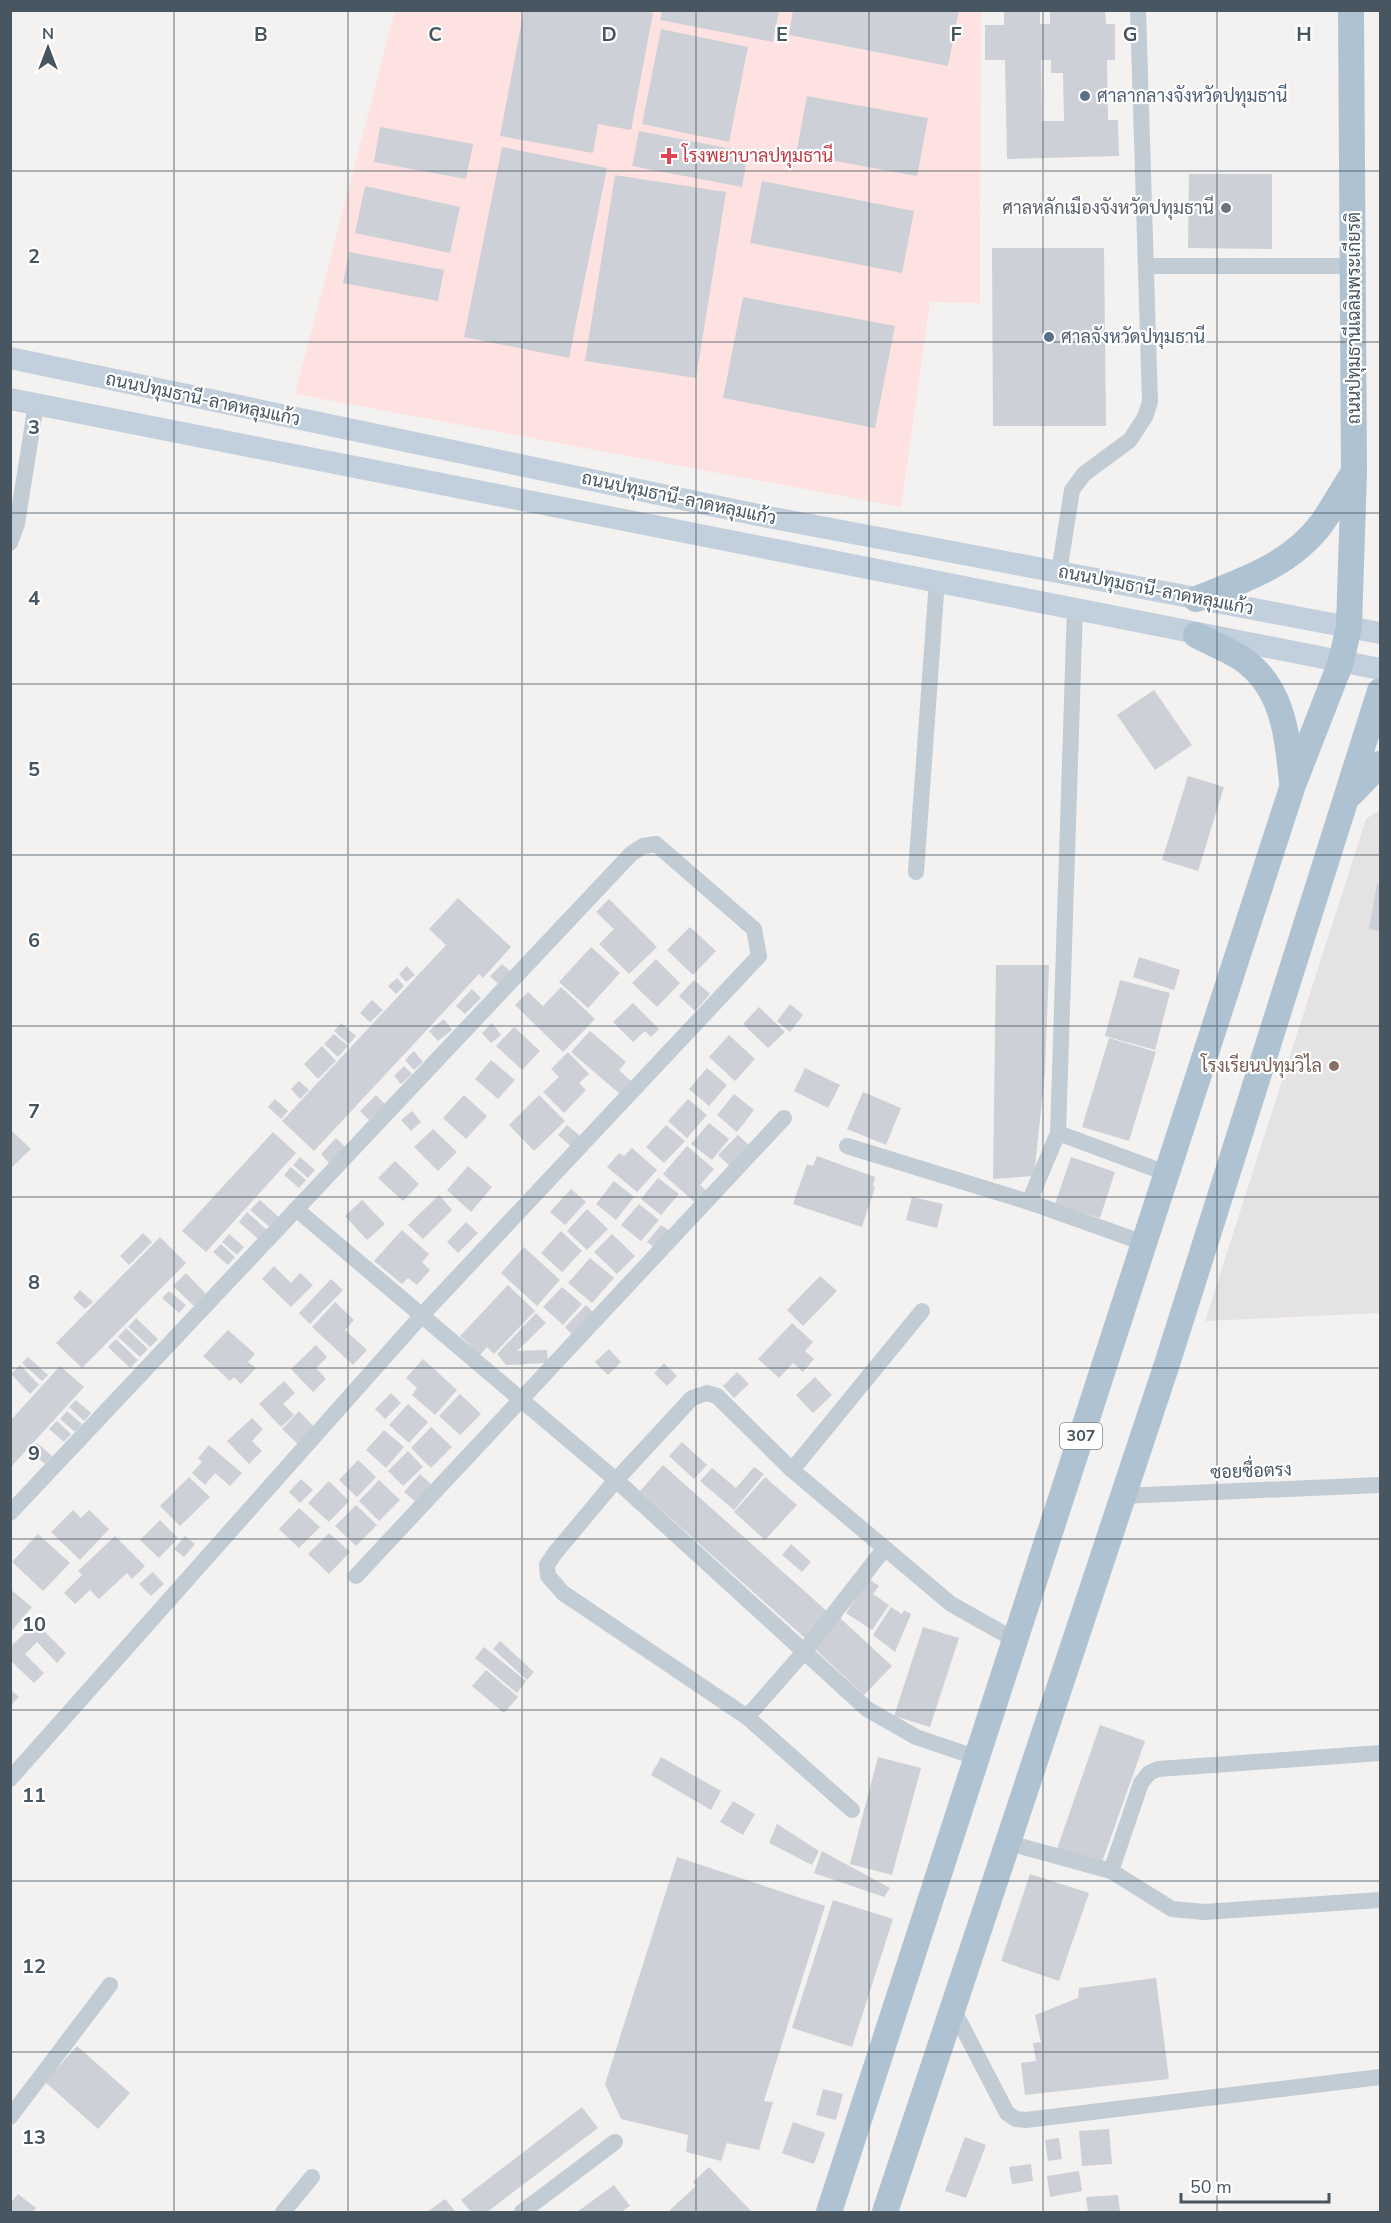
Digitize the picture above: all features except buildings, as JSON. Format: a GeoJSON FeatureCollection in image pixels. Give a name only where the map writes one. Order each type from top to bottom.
{"type":"FeatureCollection","features":[{"type":"Feature","properties":{"kind":"main road","name":"ถนนปทุมธานีเฉลิมพระเกียรติ"},"geometry":{"type":"LineString","coordinates":[[1341,662],[1349,626],[1354,472],[1351,10]]}},
{"type":"Feature","properties":{"kind":"main road","name":"ถนนปทุมธานี-ลาดหลุมแก้ว"},"geometry":{"type":"LineString","coordinates":[[10,358],[768,517],[1380,633]]}},
{"type":"Feature","properties":{"kind":"main road","name":"ถนนปทุมธานี-ลาดหลุมแก้ว"},"geometry":{"type":"LineString","coordinates":[[10,399],[427,483],[937,580],[1196,635],[1380,669]]}},
{"type":"Feature","properties":{"kind":"main road"},"geometry":{"type":"LineString","coordinates":[[1196,598],[1255,576],[1282,560],[1304,543],[1321,524],[1354,472]]}},
{"type":"Feature","properties":{"kind":"main road"},"geometry":{"type":"LineString","coordinates":[[1196,635],[1242,659],[1266,683],[1284,718],[1293,785]]}},
{"type":"Feature","properties":{"kind":"main road","name":"307"},"geometry":{"type":"LineString","coordinates":[[829,2212],[975,1757],[1293,785],[1341,662]]}},
{"type":"Feature","properties":{"kind":"main road"},"geometry":{"type":"LineString","coordinates":[[885,2212],[1167,1364],[1380,691]]}},
{"type":"Feature","properties":{"kind":"main road"},"geometry":{"type":"LineString","coordinates":[[1348,798],[1380,764]]}},
{"type":"Feature","properties":{"kind":"street"},"geometry":{"type":"LineString","coordinates":[[1059,572],[1072,490],[1084,474],[1130,440],[1145,417],[1150,402],[1138,10]]}},
{"type":"Feature","properties":{"kind":"street"},"geometry":{"type":"LineString","coordinates":[[1146,266],[1353,266]]}},
{"type":"Feature","properties":{"kind":"street"},"geometry":{"type":"LineString","coordinates":[[10,543],[17,524],[36,404]]}},
{"type":"Feature","properties":{"kind":"street"},"geometry":{"type":"LineString","coordinates":[[916,872],[937,580]]}},
{"type":"Feature","properties":{"kind":"street"},"geometry":{"type":"LineString","coordinates":[[1029,1202],[1058,1133],[1075,608]]}},
{"type":"Feature","properties":{"kind":"street"},"geometry":{"type":"LineString","coordinates":[[10,1513],[632,854],[643,846],[656,844],[754,929],[758,937],[759,956],[423,1314],[11,1779]]}},
{"type":"Feature","properties":{"kind":"street"},"geometry":{"type":"LineString","coordinates":[[356,1576],[784,1118]]}},
{"type":"Feature","properties":{"kind":"street"},"geometry":{"type":"LineString","coordinates":[[1058,1133],[1166,1173]]}},
{"type":"Feature","properties":{"kind":"street"},"geometry":{"type":"LineString","coordinates":[[847,1146],[1029,1202],[1144,1243]]}},
{"type":"Feature","properties":{"kind":"street"},"geometry":{"type":"LineString","coordinates":[[296,1209],[423,1314],[616,1480],[867,1709],[916,1737],[975,1757]]}},
{"type":"Feature","properties":{"kind":"street"},"geometry":{"type":"LineString","coordinates":[[792,1470],[922,1311]]}},
{"type":"Feature","properties":{"kind":"street"},"geometry":{"type":"LineString","coordinates":[[852,1810],[747,1718],[563,1593],[548,1576],[546,1569],[551,1559],[616,1480],[692,1398],[706,1393],[717,1396],[792,1470],[951,1604],[1015,1640]]}},
{"type":"Feature","properties":{"kind":"street","name":"ซอยซื่อตรง"},"geometry":{"type":"LineString","coordinates":[[1122,1496],[1380,1485]]}},
{"type":"Feature","properties":{"kind":"street"},"geometry":{"type":"LineString","coordinates":[[747,1718],[803,1653],[885,1548]]}},
{"type":"Feature","properties":{"kind":"street"},"geometry":{"type":"LineString","coordinates":[[1111,1871],[1141,1783],[1149,1773],[1158,1769],[1380,1753]]}},
{"type":"Feature","properties":{"kind":"street"},"geometry":{"type":"LineString","coordinates":[[1009,1843],[1111,1871],[1172,1909],[1187,1911],[1380,1900]]}},
{"type":"Feature","properties":{"kind":"street"},"geometry":{"type":"LineString","coordinates":[[10,2117],[110,1985]]}},
{"type":"Feature","properties":{"kind":"street"},"geometry":{"type":"LineString","coordinates":[[952,2007],[1007,2113],[1016,2119],[1026,2120],[1380,2078]]}},
{"type":"Feature","properties":{"kind":"street"},"geometry":{"type":"LineString","coordinates":[[522,2212],[615,2142]]}},
{"type":"Feature","properties":{"kind":"street"},"geometry":{"type":"LineString","coordinates":[[283,2212],[312,2177]]}},
{"type":"Feature","properties":{"kind":"shaded area","name":"โรงพยาบาลปทุมธานี"},"geometry":{"type":"Polygon","coordinates":[[[395,11],[981,11],[980,303],[930,302],[901,507],[295,394],[395,11]]]}},
{"type":"Feature","properties":{"kind":"shaded area","name":"โรงเรียนปทุมวิไล"},"geometry":{"type":"Polygon","coordinates":[[[1380,810],[1380,1313],[1205,1321],[1366,819],[1380,810]]]}},
{"type":"Feature","properties":{"kind":"place","name":"ศาลากลางจังหวัดปทุมธานี"},"geometry":{"type":"Point","coordinates":[1085,96]}},
{"type":"Feature","properties":{"kind":"place","name":"โรงพยาบาลปทุมธานี"},"geometry":{"type":"Point","coordinates":[669,156]}},
{"type":"Feature","properties":{"kind":"place","name":"ศาลหลักเมืองจังหวัดปทุมธานี"},"geometry":{"type":"Point","coordinates":[1226,208]}},
{"type":"Feature","properties":{"kind":"place","name":"ศาลจังหวัดปทุมธานี"},"geometry":{"type":"Point","coordinates":[1049,337]}},
{"type":"Feature","properties":{"kind":"place","name":"โรงเรียนปทุมวิไล"},"geometry":{"type":"Point","coordinates":[1334,1066]}}]}
